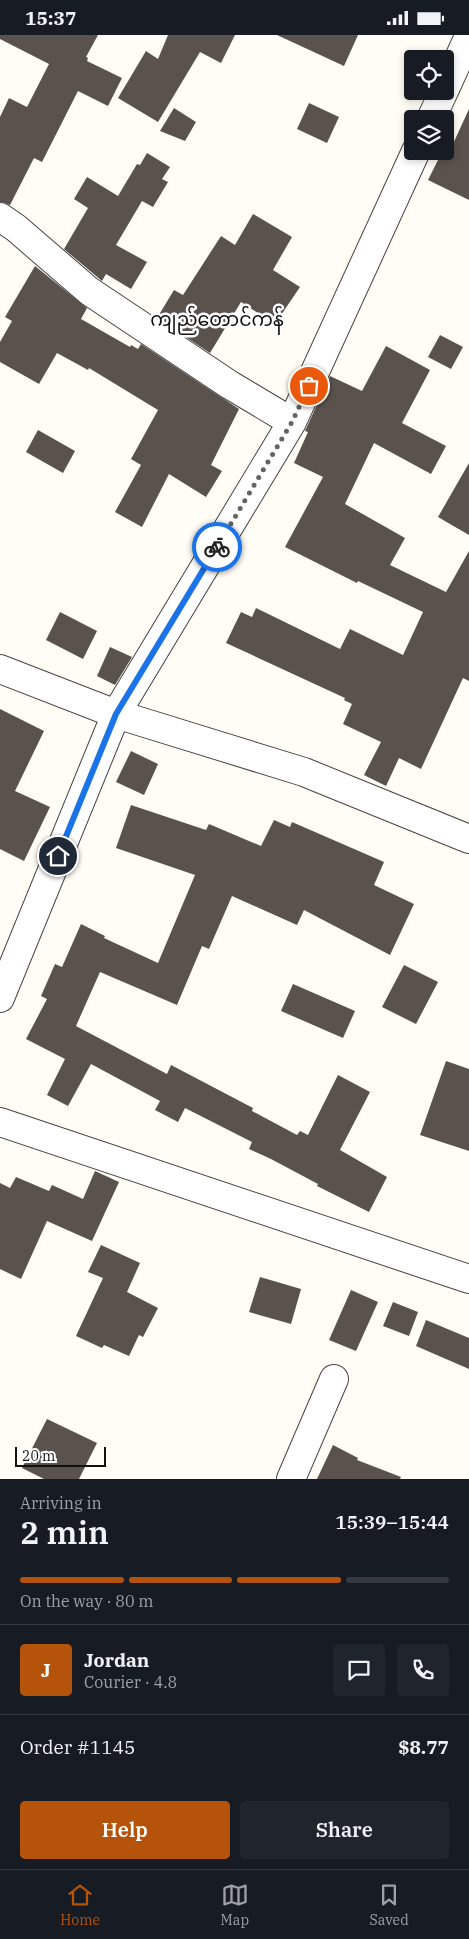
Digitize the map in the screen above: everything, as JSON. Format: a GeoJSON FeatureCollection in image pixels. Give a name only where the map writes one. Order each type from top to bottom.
{"type":"FeatureCollection","features":[{"type":"Feature","properties":{"kind":"street"},"geometry":{"type":"LineString","coordinates":[[454,68],[469,36]]}},
{"type":"Feature","properties":{"kind":"street"},"geometry":{"type":"LineString","coordinates":[[0,998],[116,714],[292,422],[412,160]]}},
{"type":"Feature","properties":{"kind":"street"},"geometry":{"type":"LineString","coordinates":[[0,217],[16,228],[89,291],[230,385],[292,422]]}},
{"type":"Feature","properties":{"kind":"street"},"geometry":{"type":"LineString","coordinates":[[0,669],[116,714],[304,772],[469,839]]}},
{"type":"Feature","properties":{"kind":"street"},"geometry":{"type":"LineString","coordinates":[[0,1122],[469,1279]]}},
{"type":"Feature","properties":{"kind":"street"},"geometry":{"type":"LineString","coordinates":[[291,1479],[334,1379]]}},
{"type":"Feature","properties":{"kind":"building"},"geometry":{"type":"Polygon","coordinates":[[[0,35],[98,35],[86,57],[88,58],[87,61],[122,78],[108,106],[78,91],[42,162],[34,158],[10,205],[0,202],[0,117],[9,98],[27,107],[49,64],[0,39],[0,35]]]}},
{"type":"Feature","properties":{"kind":"building"},"geometry":{"type":"Polygon","coordinates":[[[168,35],[235,35],[221,63],[200,52],[158,122],[118,98],[146,51],[158,59],[168,35]]]}},
{"type":"Feature","properties":{"kind":"building"},"geometry":{"type":"Polygon","coordinates":[[[277,35],[358,35],[344,66],[277,35]]]}},
{"type":"Feature","properties":{"kind":"building"},"geometry":{"type":"Polygon","coordinates":[[[309,103],[339,117],[327,143],[297,129],[309,103]]]}},
{"type":"Feature","properties":{"kind":"building"},"geometry":{"type":"Polygon","coordinates":[[[174,108],[196,122],[185,141],[160,131],[174,108]]]}},
{"type":"Feature","properties":{"kind":"building"},"geometry":{"type":"Polygon","coordinates":[[[469,109],[469,200],[428,180],[438,160],[454,160],[454,142],[469,109]]]}},
{"type":"Feature","properties":{"kind":"building"},"geometry":{"type":"Polygon","coordinates":[[[147,153],[170,167],[162,179],[168,182],[153,207],[142,201],[116,245],[147,262],[131,289],[106,274],[102,281],[64,249],[88,208],[74,199],[87,177],[118,196],[137,164],[140,165],[147,153]]]}},
{"type":"Feature","properties":{"kind":"building"},"geometry":{"type":"Polygon","coordinates":[[[253,214],[292,237],[273,270],[300,287],[275,324],[241,302],[210,353],[157,318],[174,290],[183,295],[221,236],[235,245],[253,214]]]}},
{"type":"Feature","properties":{"kind":"building"},"geometry":{"type":"Polygon","coordinates":[[[35,266],[87,308],[81,319],[130,347],[131,345],[138,349],[141,344],[239,409],[211,465],[222,471],[206,497],[169,474],[142,527],[115,512],[141,465],[131,459],[158,410],[89,368],[88,370],[57,353],[39,384],[0,362],[0,342],[12,321],[5,317],[35,266]]]}},
{"type":"Feature","properties":{"kind":"building"},"geometry":{"type":"Polygon","coordinates":[[[440,335],[463,347],[451,369],[428,357],[440,335]]]}},
{"type":"Feature","properties":{"kind":"building"},"geometry":{"type":"Polygon","coordinates":[[[386,346],[430,370],[402,423],[446,446],[431,474],[374,443],[345,504],[405,538],[390,565],[446,592],[469,551],[469,681],[463,678],[421,769],[399,758],[386,786],[364,775],[381,742],[343,724],[352,704],[344,700],[345,698],[226,643],[241,612],[252,617],[256,608],[340,649],[350,629],[403,655],[423,612],[358,581],[357,583],[285,547],[323,477],[294,463],[308,432],[305,431],[330,376],[362,391],[386,346]]]}},
{"type":"Feature","properties":{"kind":"building"},"geometry":{"type":"Polygon","coordinates":[[[38,430],[75,451],[63,473],[26,452],[38,430]]]}},
{"type":"Feature","properties":{"kind":"building"},"geometry":{"type":"Polygon","coordinates":[[[469,463],[469,535],[438,517],[469,463]]]}},
{"type":"Feature","properties":{"kind":"building"},"geometry":{"type":"Polygon","coordinates":[[[60,612],[97,631],[83,659],[46,640],[60,612]]]}},
{"type":"Feature","properties":{"kind":"building"},"geometry":{"type":"Polygon","coordinates":[[[110,647],[132,657],[115,685],[97,676],[110,647]]]}},
{"type":"Feature","properties":{"kind":"building"},"geometry":{"type":"Polygon","coordinates":[[[0,709],[44,731],[15,791],[50,807],[24,861],[0,849],[0,709]]]}},
{"type":"Feature","properties":{"kind":"building"},"geometry":{"type":"Polygon","coordinates":[[[131,751],[158,764],[144,795],[116,782],[131,751]]]}},
{"type":"Feature","properties":{"kind":"building"},"geometry":{"type":"Polygon","coordinates":[[[131,805],[206,830],[209,824],[261,846],[274,820],[290,827],[292,822],[384,862],[374,885],[414,904],[390,955],[304,910],[297,925],[232,896],[209,949],[202,946],[177,1005],[100,972],[76,1026],[167,1074],[171,1065],[253,1108],[252,1111],[297,1135],[300,1131],[308,1135],[338,1075],[370,1092],[340,1150],[387,1177],[369,1212],[249,1149],[252,1142],[185,1108],[178,1122],[155,1110],[160,1101],[91,1064],[68,1106],[47,1095],[65,1059],[26,1039],[47,999],[41,996],[55,964],[62,967],[81,924],[105,936],[104,938],[158,963],[195,875],[116,848],[131,805]]]}},
{"type":"Feature","properties":{"kind":"building"},"geometry":{"type":"Polygon","coordinates":[[[404,965],[438,982],[416,1024],[382,1007],[404,965]]]}},
{"type":"Feature","properties":{"kind":"building"},"geometry":{"type":"Polygon","coordinates":[[[293,984],[355,1011],[343,1038],[281,1011],[293,984]]]}},
{"type":"Feature","properties":{"kind":"building"},"geometry":{"type":"Polygon","coordinates":[[[446,1061],[469,1069],[469,1151],[420,1135],[446,1061]]]}},
{"type":"Feature","properties":{"kind":"building"},"geometry":{"type":"Polygon","coordinates":[[[95,1171],[119,1182],[92,1241],[47,1221],[21,1279],[0,1269],[0,1183],[10,1188],[16,1177],[49,1191],[52,1185],[83,1199],[95,1171]]]}},
{"type":"Feature","properties":{"kind":"building"},"geometry":{"type":"Polygon","coordinates":[[[101,1245],[140,1263],[127,1292],[158,1308],[143,1337],[139,1335],[129,1356],[104,1345],[102,1348],[76,1336],[103,1278],[88,1272],[101,1245]]]}},
{"type":"Feature","properties":{"kind":"building"},"geometry":{"type":"Polygon","coordinates":[[[260,1277],[301,1289],[291,1324],[249,1312],[260,1277]]]}},
{"type":"Feature","properties":{"kind":"building"},"geometry":{"type":"Polygon","coordinates":[[[351,1290],[378,1302],[356,1351],[329,1340],[351,1290]]]}},
{"type":"Feature","properties":{"kind":"building"},"geometry":{"type":"Polygon","coordinates":[[[393,1302],[418,1312],[409,1336],[383,1326],[393,1302]]]}},
{"type":"Feature","properties":{"kind":"building"},"geometry":{"type":"Polygon","coordinates":[[[426,1320],[469,1338],[469,1369],[416,1346],[426,1320]]]}},
{"type":"Feature","properties":{"kind":"building"},"geometry":{"type":"Polygon","coordinates":[[[47,1419],[97,1443],[79,1479],[44,1479],[22,1468],[47,1419]]]}},
{"type":"Feature","properties":{"kind":"building"},"geometry":{"type":"Polygon","coordinates":[[[333,1445],[358,1458],[357,1460],[401,1477],[400,1479],[317,1479],[333,1445]]]}},
{"type":"Feature","properties":{"kind":"way so far"},"geometry":{"type":"LineString","coordinates":[[217,547],[292,422],[309,386]]}},
{"type":"Feature","properties":{"kind":"district","name":"ကျည်တောင်ကန်"},"geometry":{"type":"Point","coordinates":[217,319]}},
{"type":"Feature","properties":{"kind":"route"},"geometry":{"type":"LineString","coordinates":[[58,856],[116,714],[217,547]]}}]}
